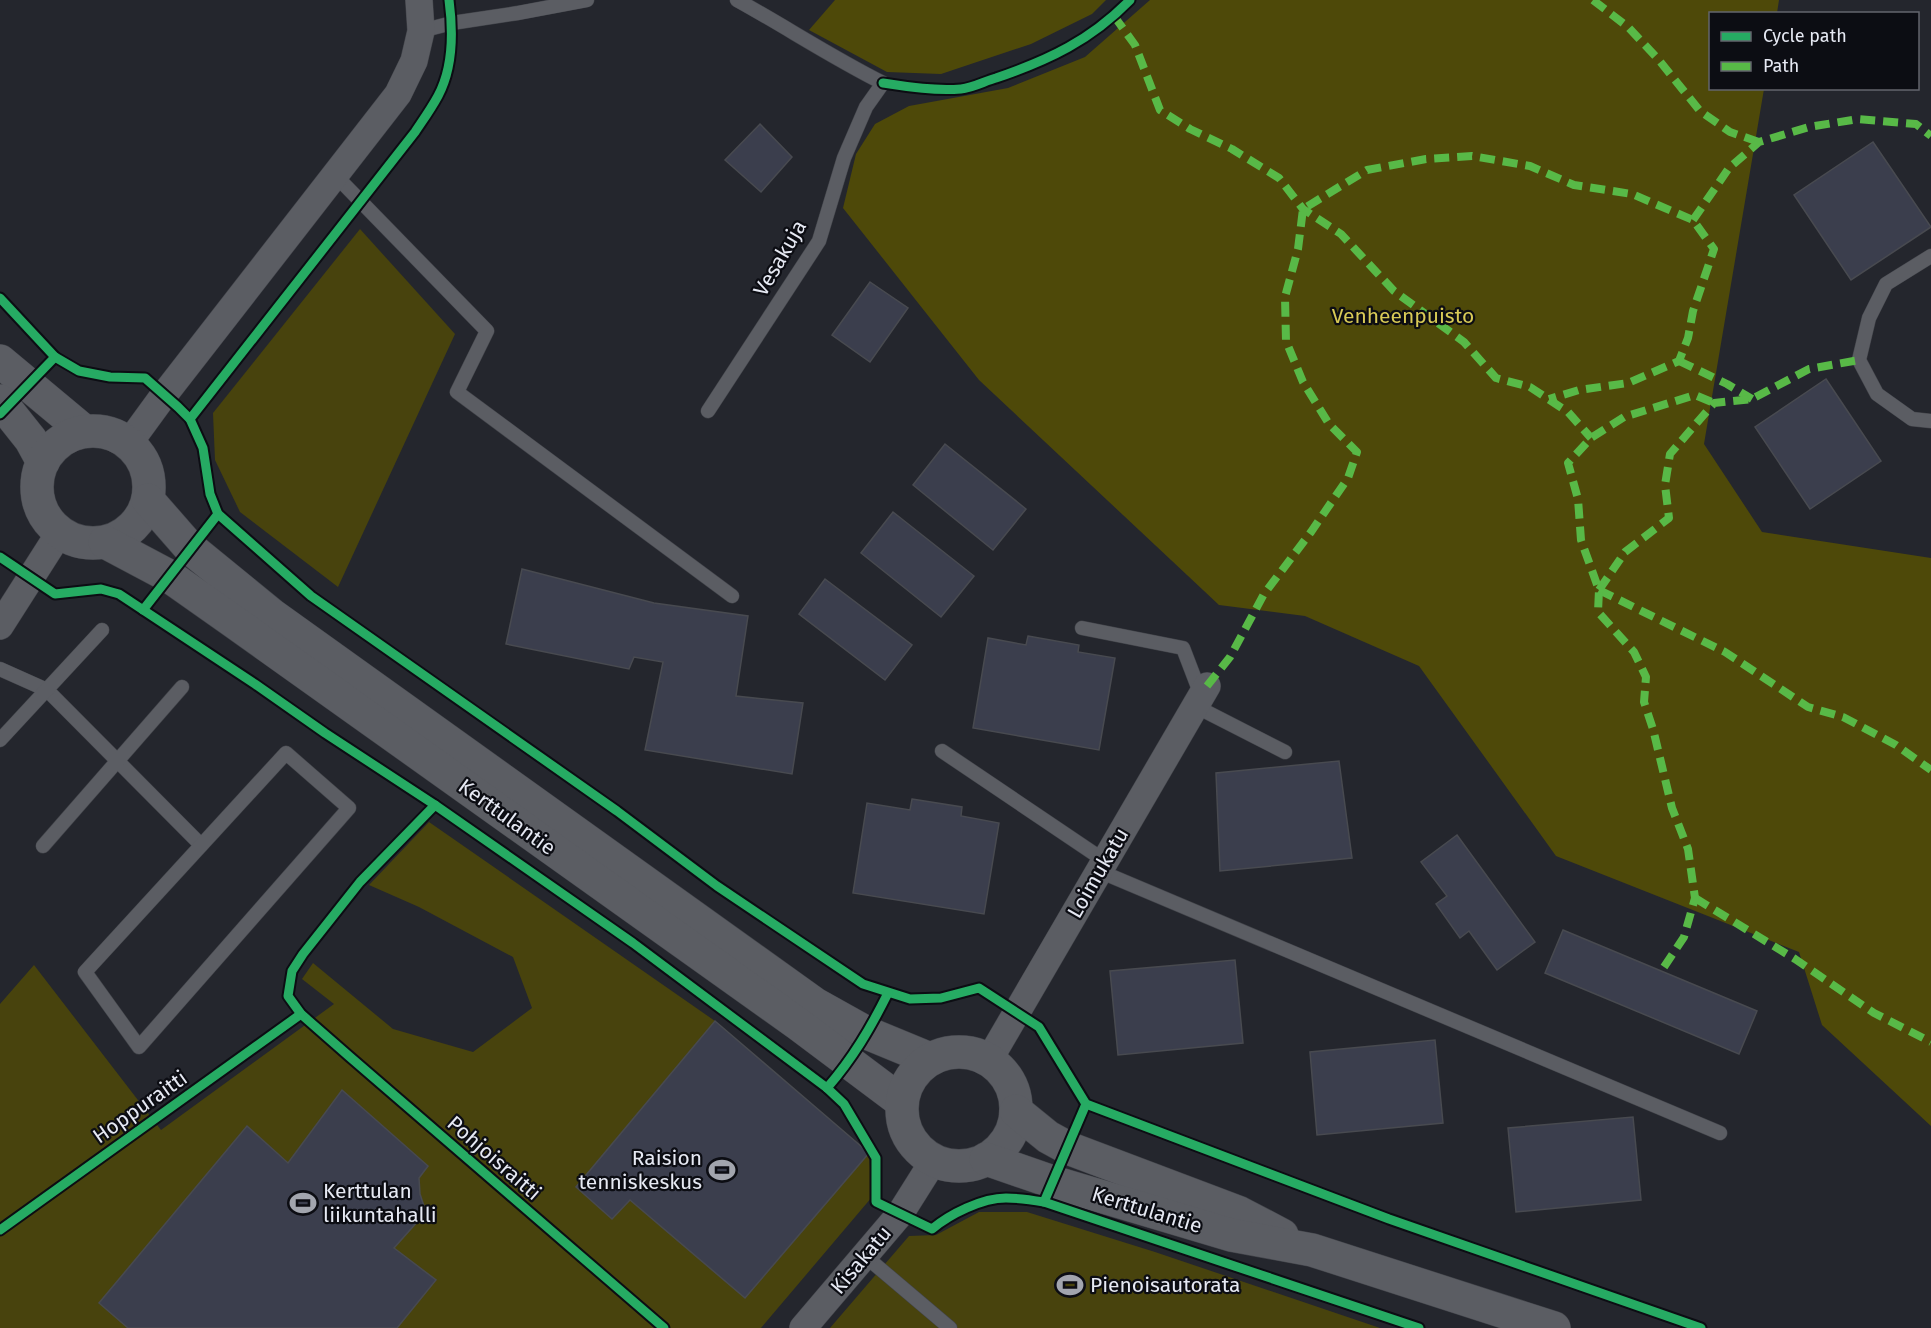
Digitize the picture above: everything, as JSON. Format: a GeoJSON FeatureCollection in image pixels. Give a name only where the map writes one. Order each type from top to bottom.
{"type":"FeatureCollection","features":[{"type":"Feature","properties":{"kind":"street"},"geometry":{"type":"LineString","coordinates":[[129,443],[164,394],[398,94],[414,61],[421,32],[419,0]]}},
{"type":"Feature","properties":{"kind":"street"},"geometry":{"type":"LineString","coordinates":[[0,361],[84,431]]}},
{"type":"Feature","properties":{"kind":"street"},"geometry":{"type":"LineString","coordinates":[[0,401],[31,440],[44,462]]}},
{"type":"Feature","properties":{"kind":"street"},"geometry":{"type":"LineString","coordinates":[[84,431],[100,431],[115,435],[129,443],[140,455],[147,469],[150,484],[143,514],[134,527],[105,542],[82,542],[60,532],[49,522],[38,497],[38,482],[46,456],[69,436],[84,431]]}},
{"type":"Feature","properties":{"kind":"street","name":"Kerttulantie"},"geometry":{"type":"LineString","coordinates":[[148,500],[190,548],[272,615],[815,1004],[867,1034],[930,1059]]}},
{"type":"Feature","properties":{"kind":"street"},"geometry":{"type":"LineString","coordinates":[[0,625],[60,532]]}},
{"type":"Feature","properties":{"kind":"street","name":"Kerttulantie"},"geometry":{"type":"LineString","coordinates":[[105,542],[169,576],[798,1024],[902,1102]]}},
{"type":"Feature","properties":{"kind":"street","name":"Loimukatu"},"geometry":{"type":"LineString","coordinates":[[989,1060],[1201,695]]}},
{"type":"Feature","properties":{"kind":"street"},"geometry":{"type":"LineString","coordinates":[[960,1051],[989,1060],[1001,1069],[1010,1082],[1015,1096],[1014,1125],[1008,1139],[998,1151],[972,1165],[956,1166],[940,1163],[927,1156],[915,1146],[902,1118],[902,1102],[911,1077],[930,1059],[945,1053],[960,1051]]}},
{"type":"Feature","properties":{"kind":"street","name":"Kerttulantie"},"geometry":{"type":"LineString","coordinates":[[1016,1111],[1047,1137],[1068,1148],[1240,1213],[1312,1250]]}},
{"type":"Feature","properties":{"kind":"street","name":"Kerttulantie"},"geometry":{"type":"LineString","coordinates":[[986,1159],[1053,1182],[1231,1235],[1312,1250],[1554,1328]]}},
{"type":"Feature","properties":{"kind":"street","name":"Kisakatu"},"geometry":{"type":"LineString","coordinates":[[803,1328],[900,1214],[934,1160]]}},
{"type":"Feature","properties":{"kind":"lane"},"geometry":{"type":"LineString","coordinates":[[421,32],[452,23],[518,14],[587,0]]}},
{"type":"Feature","properties":{"kind":"lane","name":"Vesakuja"},"geometry":{"type":"LineString","coordinates":[[708,411],[819,241],[844,158],[866,107],[883,83],[849,66],[737,0]]}},
{"type":"Feature","properties":{"kind":"lane"},"geometry":{"type":"LineString","coordinates":[[335,175],[487,331],[457,392],[732,596]]}},
{"type":"Feature","properties":{"kind":"lane"},"geometry":{"type":"LineString","coordinates":[[1931,256],[1886,284],[1869,318],[1859,360],[1877,394],[1912,419],[1931,421]]}},
{"type":"Feature","properties":{"kind":"lane"},"geometry":{"type":"LineString","coordinates":[[1082,628],[1183,648],[1201,695],[1285,752]]}},
{"type":"Feature","properties":{"kind":"lane"},"geometry":{"type":"LineString","coordinates":[[0,740],[102,630]]}},
{"type":"Feature","properties":{"kind":"lane"},"geometry":{"type":"LineString","coordinates":[[0,669],[47,690],[201,845]]}},
{"type":"Feature","properties":{"kind":"lane"},"geometry":{"type":"LineString","coordinates":[[43,846],[182,687]]}},
{"type":"Feature","properties":{"kind":"lane"},"geometry":{"type":"LineString","coordinates":[[942,751],[1102,866],[1720,1133]]}},
{"type":"Feature","properties":{"kind":"lane"},"geometry":{"type":"LineString","coordinates":[[286,753],[349,808],[140,1047],[85,972],[201,845],[286,753]]}},
{"type":"Feature","properties":{"kind":"lane"},"geometry":{"type":"LineString","coordinates":[[865,1256],[950,1328]]}},
{"type":"Feature","properties":{"kind":"shaded area"},"geometry":{"type":"Polygon","coordinates":[[[360,229],[455,334],[338,587],[240,512],[215,460],[213,413],[360,229]]]}},
{"type":"Feature","properties":{"kind":"shaded area"},"geometry":{"type":"Polygon","coordinates":[[[429,822],[715,1021],[869,1153],[872,1197],[761,1328],[0,1328],[0,1004],[34,965],[161,1130],[334,1004],[302,979],[313,963],[393,1029],[473,1052],[532,1008],[513,957],[419,907],[369,885],[429,822]]]}},
{"type":"Feature","properties":{"kind":"shaded area"},"geometry":{"type":"Polygon","coordinates":[[[979,1212],[1027,1212],[1155,1252],[1380,1328],[830,1328],[909,1236],[936,1235],[979,1212]]]}},
{"type":"Feature","properties":{"kind":"green space"},"geometry":{"type":"Polygon","coordinates":[[[835,0],[1106,0],[1092,14],[1031,44],[941,74],[887,72],[809,30],[835,0]]]}},
{"type":"Feature","properties":{"kind":"green space","name":"Venheenpuisto"},"geometry":{"type":"Polygon","coordinates":[[[1150,0],[1779,0],[1777,12],[1709,12],[1709,90],[1764,90],[1704,444],[1762,532],[1931,558],[1931,1126],[1822,1025],[1799,952],[1556,856],[1419,666],[1305,616],[1219,605],[979,380],[843,208],[856,154],[875,124],[909,106],[1008,88],[1085,57],[1150,0]]]}},
{"type":"Feature","properties":{"kind":"building"},"geometry":{"type":"Polygon","coordinates":[[[760,124],[792,157],[761,192],[725,160],[760,124]]]}},
{"type":"Feature","properties":{"kind":"building"},"geometry":{"type":"Polygon","coordinates":[[[1873,142],[1931,227],[1851,280],[1794,195],[1873,142]]]}},
{"type":"Feature","properties":{"kind":"building"},"geometry":{"type":"Polygon","coordinates":[[[870,282],[908,308],[870,362],[832,335],[870,282]]]}},
{"type":"Feature","properties":{"kind":"building"},"geometry":{"type":"Polygon","coordinates":[[[1826,379],[1881,461],[1810,509],[1755,427],[1826,379]]]}},
{"type":"Feature","properties":{"kind":"building"},"geometry":{"type":"Polygon","coordinates":[[[945,444],[1026,509],[993,550],[913,485],[945,444]]]}},
{"type":"Feature","properties":{"kind":"building"},"geometry":{"type":"Polygon","coordinates":[[[893,512],[974,576],[941,617],[861,553],[893,512]]]}},
{"type":"Feature","properties":{"kind":"building"},"geometry":{"type":"Polygon","coordinates":[[[522,569],[654,603],[748,616],[736,696],[803,703],[792,774],[645,750],[663,662],[634,657],[629,669],[506,644],[522,569]]]}},
{"type":"Feature","properties":{"kind":"building"},"geometry":{"type":"Polygon","coordinates":[[[825,579],[912,645],[885,680],[799,614],[825,579]]]}},
{"type":"Feature","properties":{"kind":"building"},"geometry":{"type":"Polygon","coordinates":[[[1028,636],[1079,645],[1078,652],[1115,658],[1099,750],[973,728],[988,638],[1026,645],[1028,636]]]}},
{"type":"Feature","properties":{"kind":"building"},"geometry":{"type":"Polygon","coordinates":[[[1339,761],[1352,858],[1220,871],[1216,773],[1339,761]]]}},
{"type":"Feature","properties":{"kind":"building"},"geometry":{"type":"Polygon","coordinates":[[[912,799],[962,807],[961,816],[999,823],[984,914],[853,893],[867,803],[910,810],[912,799]]]}},
{"type":"Feature","properties":{"kind":"building"},"geometry":{"type":"Polygon","coordinates":[[[1457,835],[1535,942],[1497,970],[1469,931],[1460,938],[1436,904],[1447,896],[1421,862],[1457,835]]]}},
{"type":"Feature","properties":{"kind":"building"},"geometry":{"type":"Polygon","coordinates":[[[1563,930],[1757,1011],[1739,1054],[1545,973],[1563,930]]]}},
{"type":"Feature","properties":{"kind":"building"},"geometry":{"type":"Polygon","coordinates":[[[1235,960],[1243,1043],[1118,1055],[1110,971],[1235,960]]]}},
{"type":"Feature","properties":{"kind":"building","name":"Raision tenniskeskus"},"geometry":{"type":"Polygon","coordinates":[[[715,1021],[869,1153],[745,1298],[630,1200],[612,1219],[576,1187],[715,1021]]]}},
{"type":"Feature","properties":{"kind":"building"},"geometry":{"type":"Polygon","coordinates":[[[1435,1040],[1443,1123],[1317,1135],[1310,1052],[1435,1040]]]}},
{"type":"Feature","properties":{"kind":"building","name":"Kerttulan liikuntahalli"},"geometry":{"type":"Polygon","coordinates":[[[342,1090],[428,1166],[419,1178],[420,1194],[426,1212],[394,1248],[436,1280],[397,1328],[128,1328],[99,1303],[247,1126],[288,1163],[342,1090]]]}},
{"type":"Feature","properties":{"kind":"building"},"geometry":{"type":"Polygon","coordinates":[[[1633,1117],[1641,1200],[1516,1212],[1508,1128],[1633,1117]]]}},
{"type":"Feature","properties":{"kind":"marked path"},"geometry":{"type":"LineString","coordinates":[[1593,0],[1628,27],[1658,59],[1700,111],[1730,132],[1759,142]]}},
{"type":"Feature","properties":{"kind":"marked path"},"geometry":{"type":"LineString","coordinates":[[1114,16],[1135,45],[1160,110],[1190,129],[1232,149],[1279,178],[1303,209],[1341,234],[1394,291],[1464,342],[1496,378],[1530,387],[1568,412],[1591,438]]}},
{"type":"Feature","properties":{"kind":"marked path"},"geometry":{"type":"LineString","coordinates":[[1693,220],[1729,168],[1759,142],[1809,127],[1858,119],[1916,124],[1931,136]]}},
{"type":"Feature","properties":{"kind":"marked path"},"geometry":{"type":"LineString","coordinates":[[1207,686],[1230,657],[1264,594],[1348,478],[1357,452],[1329,424],[1303,382],[1286,341],[1285,297],[1298,249],[1303,209],[1367,170],[1426,159],[1472,156],[1530,166],[1574,185],[1632,194],[1693,220],[1714,249],[1679,361],[1628,383],[1579,390],[1549,399]]}},
{"type":"Feature","properties":{"kind":"marked path"},"geometry":{"type":"LineString","coordinates":[[1599,590],[1625,552],[1669,518],[1665,485],[1670,454],[1714,403],[1752,399],[1809,369],[1859,360]]}},
{"type":"Feature","properties":{"kind":"marked path"},"geometry":{"type":"LineString","coordinates":[[1679,361],[1752,399]]}},
{"type":"Feature","properties":{"kind":"marked path"},"geometry":{"type":"LineString","coordinates":[[1664,967],[1684,937],[1695,898],[1688,849],[1672,808],[1653,729],[1644,702],[1646,677],[1634,652],[1598,612],[1599,590],[1581,540],[1578,499],[1568,463],[1591,438],[1624,417],[1695,395],[1714,403]]}},
{"type":"Feature","properties":{"kind":"marked path"},"geometry":{"type":"LineString","coordinates":[[1599,590],[1725,652],[1808,707],[1843,717],[1896,745],[1931,770]]}},
{"type":"Feature","properties":{"kind":"marked path"},"geometry":{"type":"LineString","coordinates":[[1695,898],[1795,959],[1874,1013],[1931,1042]]}},
{"type":"Feature","properties":{"kind":"cycle path"},"geometry":{"type":"LineString","coordinates":[[190,419],[415,132],[433,105],[443,85],[449,61],[451,36],[449,0]]}},
{"type":"Feature","properties":{"kind":"cycle path"},"geometry":{"type":"LineString","coordinates":[[883,83],[941,89],[961,89],[974,86],[1034,64],[1068,47],[1100,27],[1130,0]]}},
{"type":"Feature","properties":{"kind":"cycle path"},"geometry":{"type":"LineString","coordinates":[[0,298],[55,357],[79,371],[110,377],[145,378],[178,407],[190,419],[203,448],[210,494],[218,514],[311,596],[617,811],[717,886],[863,984],[910,999],[941,998],[979,988],[1039,1027],[1086,1104],[1389,1219],[1701,1328]]}},
{"type":"Feature","properties":{"kind":"cycle path"},"geometry":{"type":"LineString","coordinates":[[0,414],[55,357]]}},
{"type":"Feature","properties":{"kind":"cycle path"},"geometry":{"type":"LineString","coordinates":[[143,610],[218,514]]}},
{"type":"Feature","properties":{"kind":"cycle path"},"geometry":{"type":"LineString","coordinates":[[0,557],[55,594],[101,589],[119,594],[435,805],[633,943],[827,1088],[844,1104],[876,1158],[876,1202],[932,1229],[957,1213],[987,1201],[1011,1198],[1044,1202],[1419,1328]]}},
{"type":"Feature","properties":{"kind":"cycle path","name":"Pohjoisraitti"},"geometry":{"type":"LineString","coordinates":[[435,805],[360,882],[303,954],[292,971],[288,996],[301,1014],[664,1328]]}},
{"type":"Feature","properties":{"kind":"cycle path"},"geometry":{"type":"LineString","coordinates":[[827,1088],[861,1043],[888,993]]}},
{"type":"Feature","properties":{"kind":"cycle path","name":"Hoppuraitti"},"geometry":{"type":"LineString","coordinates":[[0,1230],[301,1014]]}},
{"type":"Feature","properties":{"kind":"cycle path"},"geometry":{"type":"LineString","coordinates":[[1044,1202],[1086,1104]]}},
{"type":"Feature","properties":{"kind":"place","name":"Raision tenniskeskus"},"geometry":{"type":"Point","coordinates":[722,1170]}},
{"type":"Feature","properties":{"kind":"place","name":"Kerttulan liikuntahalli"},"geometry":{"type":"Point","coordinates":[303,1203]}},
{"type":"Feature","properties":{"kind":"place","name":"Pienoisautorata"},"geometry":{"type":"Point","coordinates":[1070,1285]}}]}
